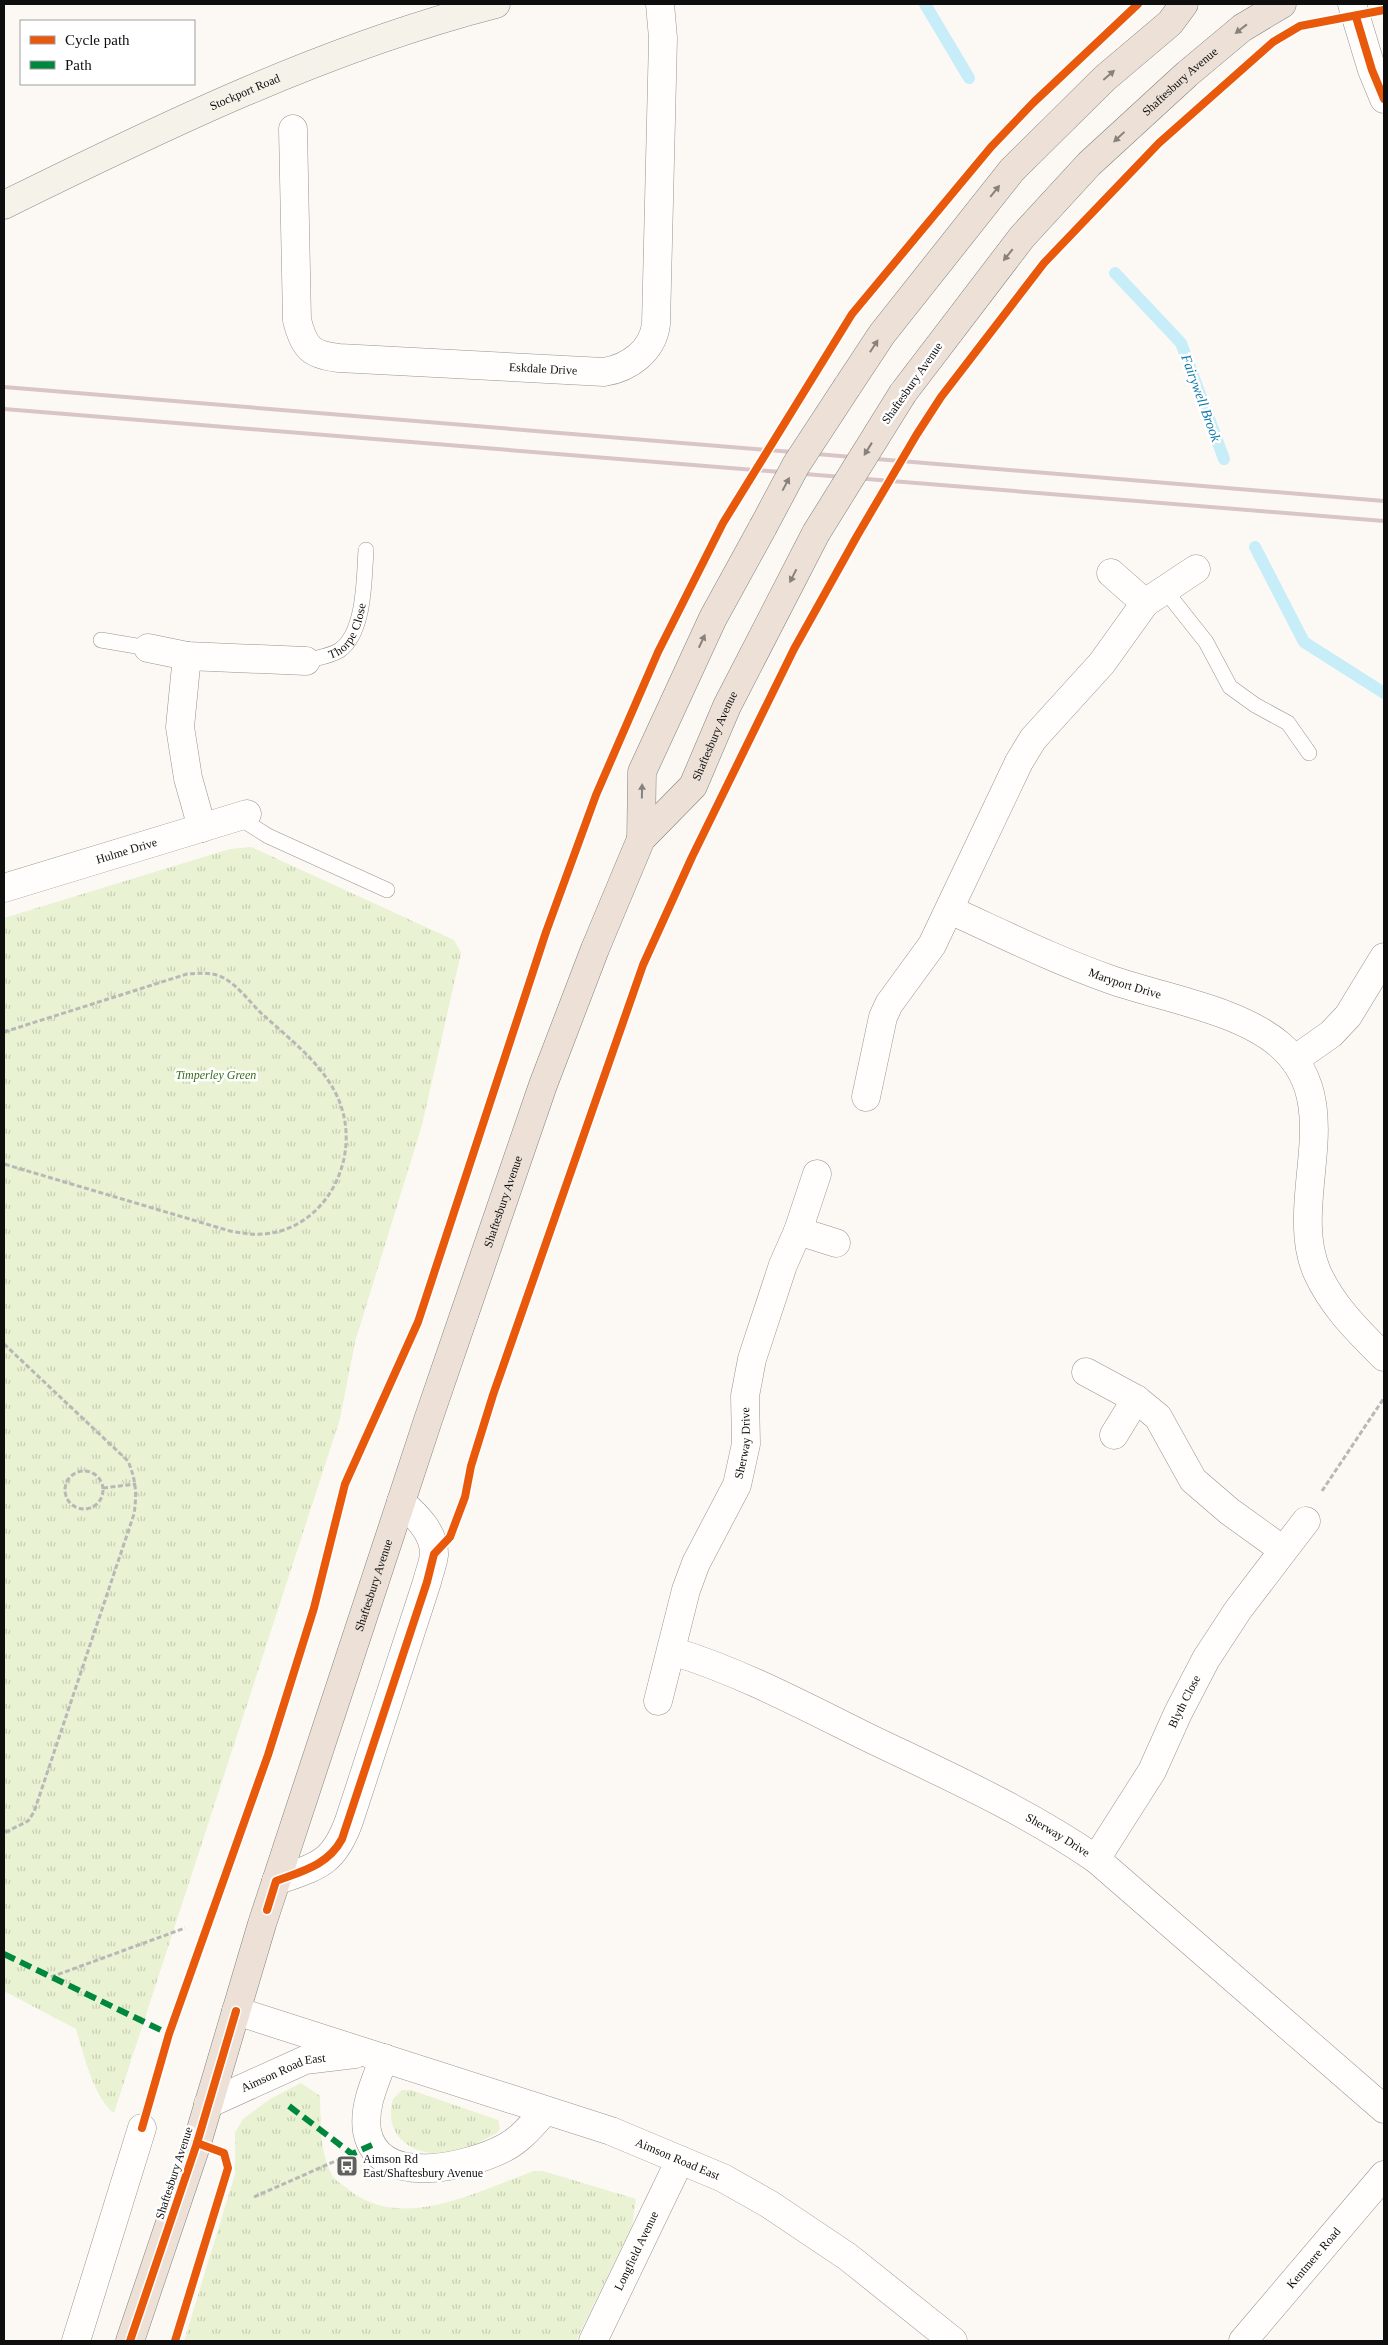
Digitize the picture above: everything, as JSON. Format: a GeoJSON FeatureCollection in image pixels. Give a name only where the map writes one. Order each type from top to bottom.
{"type":"FeatureCollection","features":[{"type":"Feature","properties":{"kind":"highway","name":"Shaftesbury Avenue"},"geometry":{"type":"LineString","coordinates":[[641,839],[642,772],[713,618],[796,465],[882,334],[1012,170],[1105,78],[1170,23],[1184,4]]}},
{"type":"Feature","properties":{"kind":"highway","name":"Shaftesbury Avenue"},"geometry":{"type":"LineString","coordinates":[[130,2341],[198,2142],[276,1881],[401,1502],[543,1086],[595,949],[641,839],[693,786],[726,706],[816,533],[903,393],[1016,245],[1089,164],[1194,68],[1248,23],[1282,4]]}},
{"type":"Feature","properties":{"kind":"main road","name":"Stockport Road"},"geometry":{"type":"LineString","coordinates":[[4,205],[93,161],[235,97],[458,8],[496,4]]}},
{"type":"Feature","properties":{"kind":"street","name":"Eskdale Drive"},"geometry":{"type":"LineString","coordinates":[[294,129],[297,320],[306,345],[316,354],[340,358],[604,372],[618,370],[629,364],[648,346],[655,336],[663,38],[660,4]]}},
{"type":"Feature","properties":{"kind":"street"},"geometry":{"type":"LineString","coordinates":[[1352,4],[1372,70],[1384,99]]}},
{"type":"Feature","properties":{"kind":"street"},"geometry":{"type":"LineString","coordinates":[[866,1097],[883,1017],[907,977],[932,945],[1019,762],[1033,739],[1102,663],[1154,596],[1196,569]]}},
{"type":"Feature","properties":{"kind":"street"},"geometry":{"type":"LineString","coordinates":[[1111,573],[1154,596]]}},
{"type":"Feature","properties":{"kind":"street","name":"Thorpe Close"},"geometry":{"type":"LineString","coordinates":[[148,648],[187,656],[306,662]]}},
{"type":"Feature","properties":{"kind":"street"},"geometry":{"type":"LineString","coordinates":[[187,656],[180,727],[188,778],[202,828]]}},
{"type":"Feature","properties":{"kind":"street","name":"Hulme Drive"},"geometry":{"type":"LineString","coordinates":[[4,888],[242,816]]}},
{"type":"Feature","properties":{"kind":"street","name":"Maryport Drive"},"geometry":{"type":"LineString","coordinates":[[950,910],[1076,967],[1246,1023],[1281,1046],[1294,1060],[1307,1087],[1314,1119],[1315,1142],[1308,1234],[1316,1271],[1347,1320],[1384,1357]]}},
{"type":"Feature","properties":{"kind":"street"},"geometry":{"type":"LineString","coordinates":[[1294,1060],[1330,1034],[1348,1016],[1384,957]]}},
{"type":"Feature","properties":{"kind":"street","name":"Sherway Drive"},"geometry":{"type":"LineString","coordinates":[[658,1701],[686,1590],[696,1563],[737,1485],[746,1444],[745,1396],[750,1366],[783,1265],[798,1232],[817,1174]]}},
{"type":"Feature","properties":{"kind":"street"},"geometry":{"type":"LineString","coordinates":[[798,1232],[836,1243]]}},
{"type":"Feature","properties":{"kind":"street"},"geometry":{"type":"LineString","coordinates":[[1086,1372],[1136,1399],[1158,1417],[1193,1480],[1205,1492],[1283,1550]]}},
{"type":"Feature","properties":{"kind":"street"},"geometry":{"type":"LineString","coordinates":[[1114,1434],[1136,1399]]}},
{"type":"Feature","properties":{"kind":"street"},"geometry":{"type":"LineString","coordinates":[[276,1881],[320,1864],[336,1850],[349,1821],[427,1582],[434,1554],[432,1541],[418,1517],[401,1502]]}},
{"type":"Feature","properties":{"kind":"street","name":"Blyth Close"},"geometry":{"type":"LineString","coordinates":[[1096,1858],[1152,1771],[1178,1713],[1206,1660],[1238,1610],[1306,1521]]}},
{"type":"Feature","properties":{"kind":"street","name":"Sherway Drive"},"geometry":{"type":"LineString","coordinates":[[672,1651],[708,1662],[750,1680],[966,1784],[1027,1815],[1096,1858],[1384,2109]]}},
{"type":"Feature","properties":{"kind":"street","name":"Aimson Road East"},"geometry":{"type":"LineString","coordinates":[[236,2011],[611,2131],[723,2178],[813,2232],[888,2287],[953,2341]]}},
{"type":"Feature","properties":{"kind":"street"},"geometry":{"type":"LineString","coordinates":[[374,2055],[367,2131],[372,2145],[383,2156],[397,2164],[416,2168],[442,2169],[480,2159],[507,2146],[528,2131],[545,2111]]}},
{"type":"Feature","properties":{"kind":"street","name":"Aimson Road East"},"geometry":{"type":"LineString","coordinates":[[208,2104],[305,2060],[374,2055]]}},
{"type":"Feature","properties":{"kind":"street"},"geometry":{"type":"LineString","coordinates":[[76,2341],[142,2128]]}},
{"type":"Feature","properties":{"kind":"street","name":"Longfield Avenue"},"geometry":{"type":"LineString","coordinates":[[593,2341],[680,2160]]}},
{"type":"Feature","properties":{"kind":"street","name":"Kentmere Road"},"geometry":{"type":"LineString","coordinates":[[1243,2341],[1384,2175]]}},
{"type":"Feature","properties":{"kind":"lane","name":"Thorpe Close"},"geometry":{"type":"LineString","coordinates":[[306,662],[340,650],[353,633],[363,596],[366,550]]}},
{"type":"Feature","properties":{"kind":"lane"},"geometry":{"type":"LineString","coordinates":[[1154,596],[1206,642],[1230,687],[1255,705],[1288,722],[1309,753]]}},
{"type":"Feature","properties":{"kind":"lane"},"geometry":{"type":"LineString","coordinates":[[101,640],[148,648]]}},
{"type":"Feature","properties":{"kind":"lane"},"geometry":{"type":"LineString","coordinates":[[242,816],[268,836],[387,890]]}},
{"type":"Feature","properties":{"kind":"path"},"geometry":{"type":"LineString","coordinates":[[4,1032],[187,974],[216,975],[234,986],[318,1068],[332,1086],[342,1106],[346,1139],[342,1167],[336,1185],[328,1198],[298,1224],[264,1234],[230,1231],[4,1164]]}},
{"type":"Feature","properties":{"kind":"path"},"geometry":{"type":"LineString","coordinates":[[4,1344],[115,1447],[128,1461],[136,1484],[134,1514],[34,1812],[28,1821],[4,1833]]}},
{"type":"Feature","properties":{"kind":"path"},"geometry":{"type":"LineString","coordinates":[[1306,1521],[1317,1499],[1384,1398]]}},
{"type":"Feature","properties":{"kind":"path"},"geometry":{"type":"LineString","coordinates":[[86,1470],[94,1473],[100,1479],[104,1488],[100,1502],[86,1510],[76,1508],[70,1504],[65,1496],[65,1486],[68,1478],[75,1472],[86,1470]]}},
{"type":"Feature","properties":{"kind":"path"},"geometry":{"type":"LineString","coordinates":[[104,1488],[136,1484]]}},
{"type":"Feature","properties":{"kind":"path"},"geometry":{"type":"LineString","coordinates":[[51,1977],[185,1928]]}},
{"type":"Feature","properties":{"kind":"path"},"geometry":{"type":"LineString","coordinates":[[254,2197],[343,2157]]}},
{"type":"Feature","properties":{"kind":"green space","name":"Timperley Green"},"geometry":{"type":"Polygon","coordinates":[[[251,847],[454,940],[461,953],[422,1125],[355,1342],[340,1419],[114,2113],[107,2106],[95,2086],[76,2029],[4,1991],[4,918],[230,849],[251,847]]]}},
{"type":"Feature","properties":{"kind":"green space"},"geometry":{"type":"Polygon","coordinates":[[[301,2083],[320,2096],[323,2146],[332,2175],[349,2190],[370,2202],[393,2208],[417,2208],[441,2204],[466,2197],[534,2171],[543,2171],[636,2199],[632,2226],[576,2341],[184,2341],[235,2174],[235,2133],[243,2119],[270,2099],[301,2083]]]}},
{"type":"Feature","properties":{"kind":"green space"},"geometry":{"type":"Polygon","coordinates":[[[402,2090],[411,2090],[498,2120],[500,2129],[497,2133],[458,2151],[431,2153],[418,2150],[399,2137],[393,2126],[391,2114],[393,2099],[402,2090]]]}},
{"type":"Feature","properties":{"kind":"waterway","name":"Fairywell Brook"},"geometry":{"type":"LineString","coordinates":[[925,4],[969,78]]}},
{"type":"Feature","properties":{"kind":"waterway","name":"Fairywell Brook"},"geometry":{"type":"LineString","coordinates":[[1115,273],[1181,343],[1224,459]]}},
{"type":"Feature","properties":{"kind":"waterway","name":"Fairywell Brook"},"geometry":{"type":"LineString","coordinates":[[1255,547],[1304,642],[1384,693]]}},
{"type":"Feature","properties":{"kind":"railway"},"geometry":{"type":"LineString","coordinates":[[4,387],[1384,501]]}},
{"type":"Feature","properties":{"kind":"railway"},"geometry":{"type":"LineString","coordinates":[[4,409],[1384,521]]}},
{"type":"Feature","properties":{"kind":"marked path"},"geometry":{"type":"LineString","coordinates":[[4,1954],[169,2034]]}},
{"type":"Feature","properties":{"kind":"marked path"},"geometry":{"type":"LineString","coordinates":[[289,2106],[352,2154],[372,2145]]}},
{"type":"Feature","properties":{"kind":"cycle path"},"geometry":{"type":"LineString","coordinates":[[142,2128],[169,2034],[268,1755],[314,1608],[345,1484],[418,1322],[546,932],[596,795],[658,652],[723,523],[852,314],[991,147],[1033,103],[1138,4]]}},
{"type":"Feature","properties":{"kind":"cycle path"},"geometry":{"type":"LineString","coordinates":[[267,1910],[276,1881],[322,1861],[330,1855],[342,1839],[427,1582],[434,1554],[450,1537],[465,1497],[471,1466],[493,1395],[643,965],[692,857],[794,649],[857,536],[941,397],[1044,263],[1159,143],[1273,42],[1300,26],[1384,10]]}},
{"type":"Feature","properties":{"kind":"cycle path"},"geometry":{"type":"LineString","coordinates":[[1356,17],[1372,70],[1384,99]]}},
{"type":"Feature","properties":{"kind":"cycle path"},"geometry":{"type":"LineString","coordinates":[[130,2341],[197,2143],[236,2011]]}},
{"type":"Feature","properties":{"kind":"cycle path"},"geometry":{"type":"LineString","coordinates":[[175,2341],[228,2168],[224,2153],[197,2143]]}},
{"type":"Feature","properties":{"kind":"place","name":"Aimson Rd East/Shaftesbury Avenue"},"geometry":{"type":"Point","coordinates":[347,2166]}}]}
